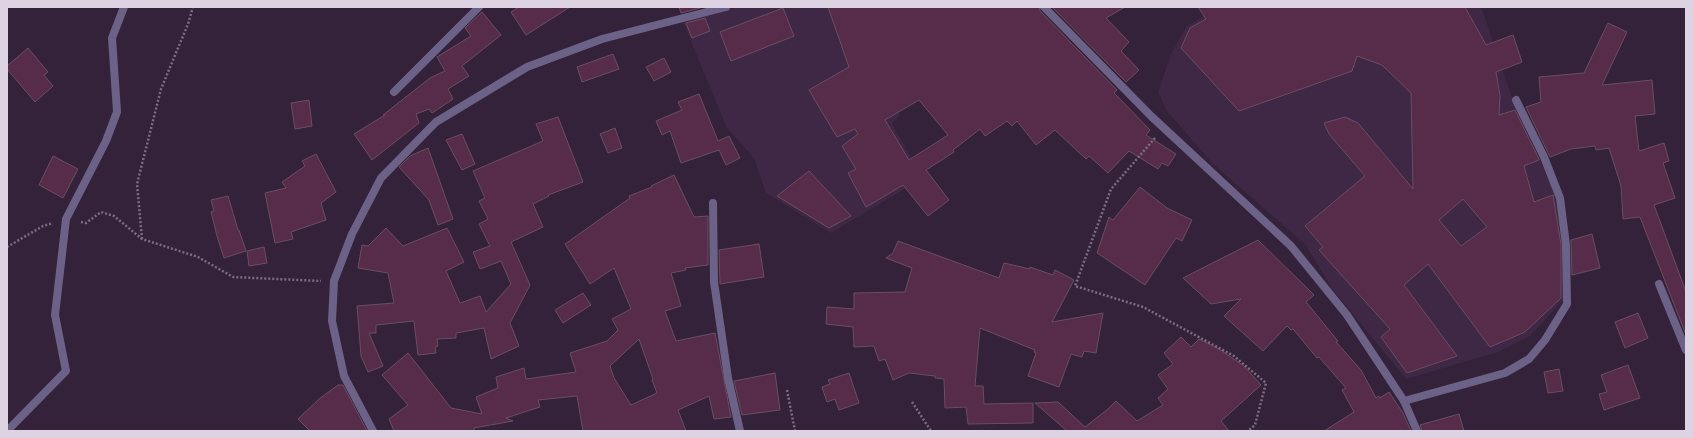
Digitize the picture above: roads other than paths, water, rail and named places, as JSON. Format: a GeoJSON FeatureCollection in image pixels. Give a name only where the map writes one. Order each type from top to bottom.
{"type":"FeatureCollection","features":[{"type":"Feature","properties":{"kind":"street"},"geometry":{"type":"LineString","coordinates":[[7,431],[66,371],[55,315],[66,219],[106,141],[116,112],[112,38],[124,7]]}},
{"type":"Feature","properties":{"kind":"street"},"geometry":{"type":"LineString","coordinates":[[394,92],[479,7]]}},
{"type":"Feature","properties":{"kind":"street"},"geometry":{"type":"LineString","coordinates":[[373,431],[344,376],[332,321],[334,281],[352,234],[381,178],[436,122],[527,67],[602,39],[726,7]]}},
{"type":"Feature","properties":{"kind":"street"},"geometry":{"type":"LineString","coordinates":[[1044,7],[1164,128],[1291,246],[1347,315],[1404,401],[1417,431]]}},
{"type":"Feature","properties":{"kind":"street"},"geometry":{"type":"LineString","coordinates":[[1404,401],[1505,373],[1529,359],[1545,340],[1567,304],[1566,245],[1560,198],[1544,157],[1516,100]]}},
{"type":"Feature","properties":{"kind":"street"},"geometry":{"type":"LineString","coordinates":[[713,204],[714,282],[728,378],[740,431]]}},
{"type":"Feature","properties":{"kind":"street"},"geometry":{"type":"LineString","coordinates":[[1659,284],[1686,350]]}}]}
